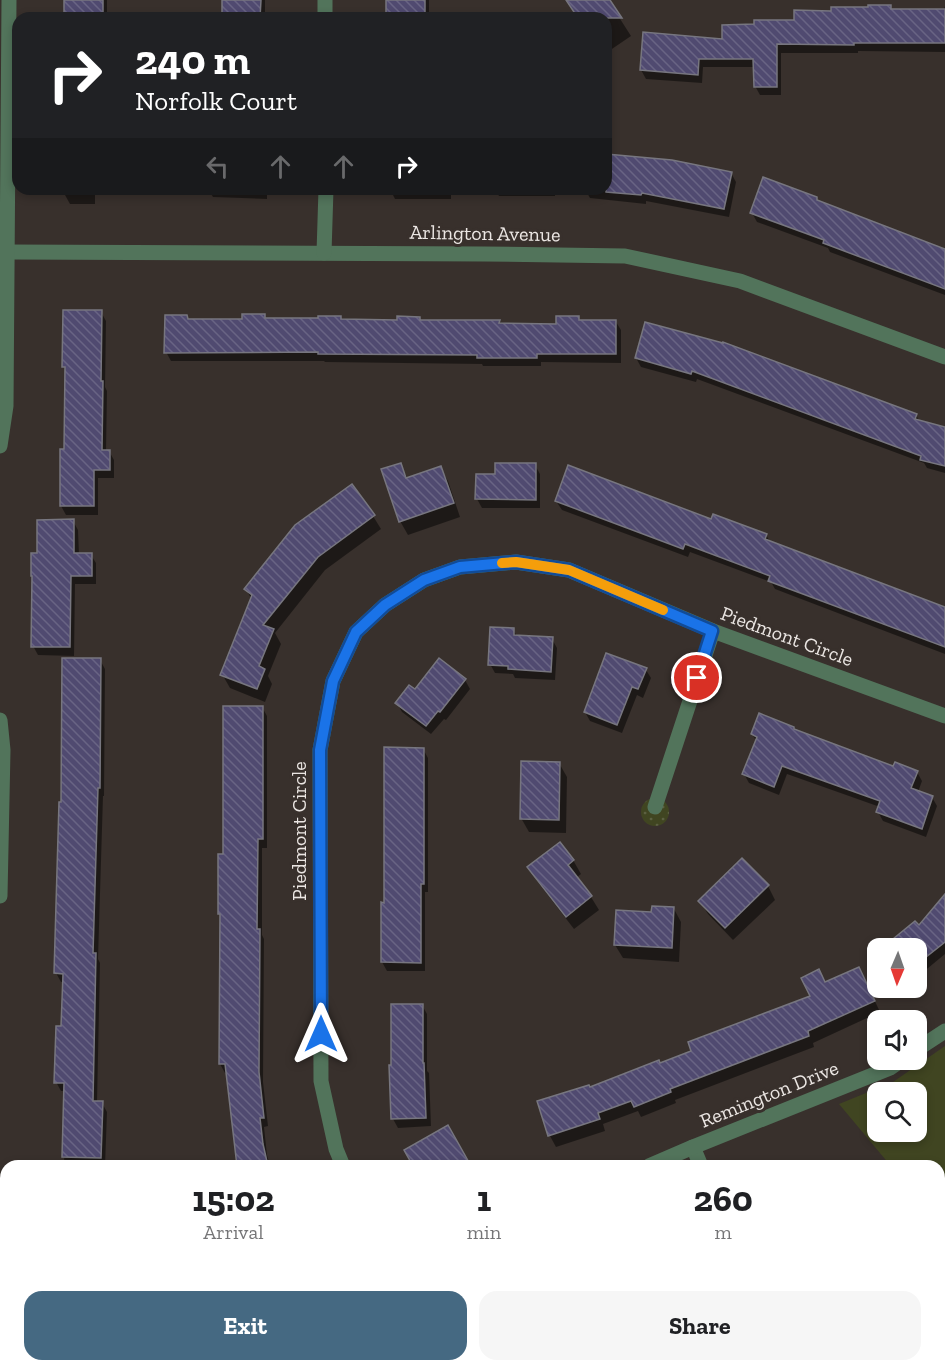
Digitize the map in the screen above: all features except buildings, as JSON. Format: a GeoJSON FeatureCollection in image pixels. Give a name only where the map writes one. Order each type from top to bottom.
{"type":"FeatureCollection","features":[{"type":"Feature","properties":{"kind":"street"},"geometry":{"type":"LineString","coordinates":[[0,446],[6,406],[9,0]]}},
{"type":"Feature","properties":{"kind":"street"},"geometry":{"type":"LineString","coordinates":[[324,253],[326,195]]}},
{"type":"Feature","properties":{"kind":"street","name":"Arlington Avenue"},"geometry":{"type":"LineString","coordinates":[[8,252],[625,256],[740,281],[945,357]]}},
{"type":"Feature","properties":{"kind":"street","name":"Piedmont Circle"},"geometry":{"type":"LineString","coordinates":[[341,1160],[321,1082],[320,750],[333,681],[356,632],[385,605],[424,580],[460,567],[516,562],[569,570],[712,631],[945,716]]}},
{"type":"Feature","properties":{"kind":"street"},"geometry":{"type":"LineString","coordinates":[[655,807],[712,631]]}},
{"type":"Feature","properties":{"kind":"street"},"geometry":{"type":"LineString","coordinates":[[0,720],[3,750],[0,896]]}},
{"type":"Feature","properties":{"kind":"street"},"geometry":{"type":"LineString","coordinates":[[927,1043],[945,1031]]}},
{"type":"Feature","properties":{"kind":"street","name":"Remington Drive"},"geometry":{"type":"LineString","coordinates":[[663,1160],[885,1070]]}},
{"type":"Feature","properties":{"kind":"street"},"geometry":{"type":"LineString","coordinates":[[693,1147],[698,1160]]}},
{"type":"Feature","properties":{"kind":"green space"},"geometry":{"type":"Polygon","coordinates":[[[655,798],[665,802],[669,812],[665,822],[655,826],[645,822],[641,812],[645,802],[655,798]]]}},
{"type":"Feature","properties":{"kind":"green space"},"geometry":{"type":"Polygon","coordinates":[[[945,1046],[945,1160],[886,1160],[871,1142],[927,1142],[927,1082],[893,1082],[910,1070],[927,1070],[927,1058],[945,1046]]]}},
{"type":"Feature","properties":{"kind":"green space"},"geometry":{"type":"Polygon","coordinates":[[[867,1093],[867,1137],[839,1104],[867,1093]]]}},
{"type":"Feature","properties":{"kind":"slow traffic"},"geometry":{"type":"LineString","coordinates":[[502,563],[516,562],[569,570],[663,610]]}},
{"type":"Feature","properties":{"kind":"route"},"geometry":{"type":"LineString","coordinates":[[321,1034],[320,750],[333,681],[356,632],[385,605],[424,580],[460,567],[516,562],[569,570],[712,631],[697,678]]}}]}
